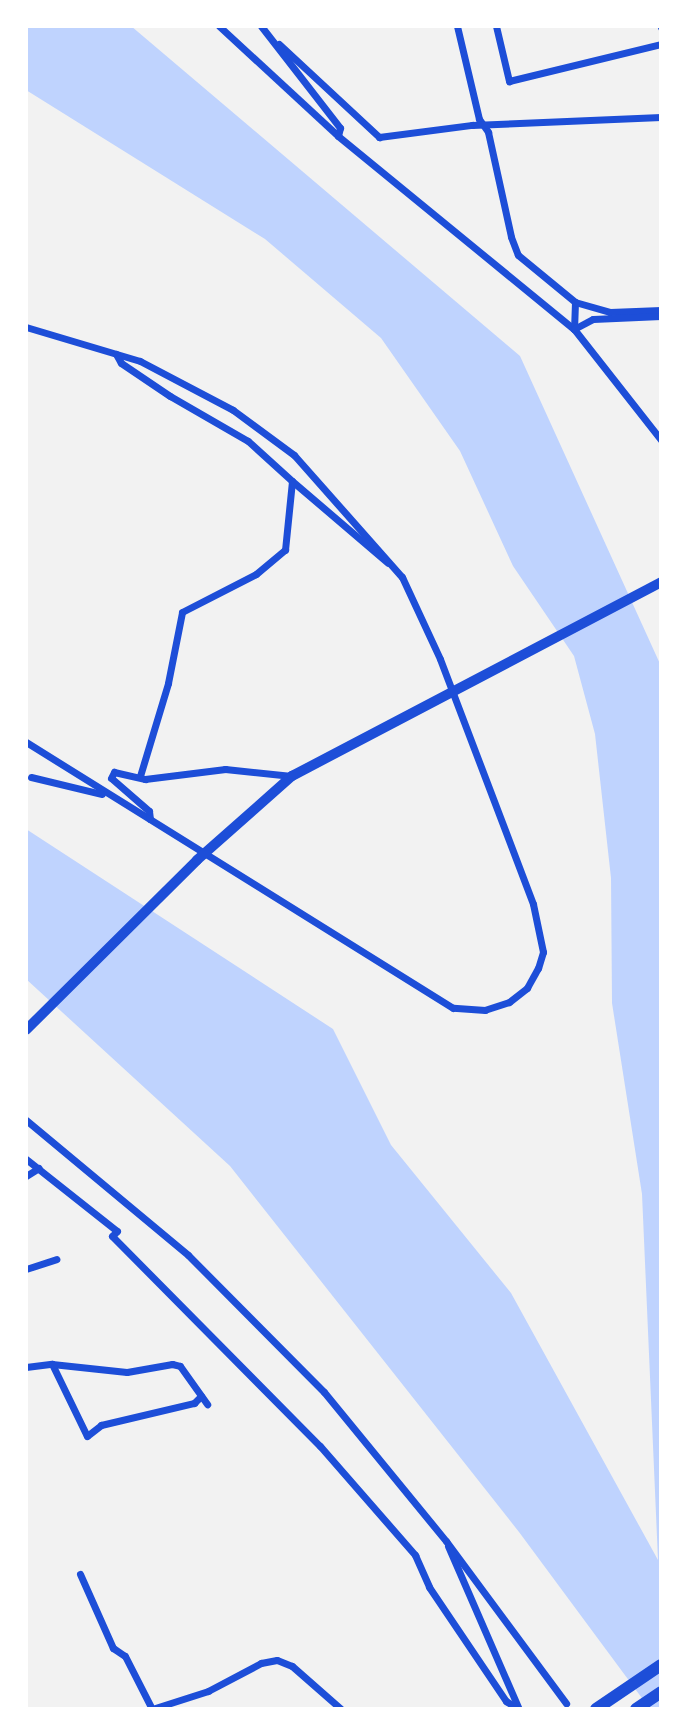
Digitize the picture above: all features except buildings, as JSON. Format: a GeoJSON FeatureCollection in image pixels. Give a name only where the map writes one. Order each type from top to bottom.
{"type":"FeatureCollection","features":[{"type":"Feature","properties":{"kind":"highway"},"geometry":{"type":"LineString","coordinates":[[596,1709],[661,1665]]}},
{"type":"Feature","properties":{"kind":"highway"},"geometry":{"type":"LineString","coordinates":[[636,1709],[661,1692]]}},
{"type":"Feature","properties":{"kind":"main road"},"geometry":{"type":"LineString","coordinates":[[26,1030],[201,856],[292,776],[661,582]]}},
{"type":"Feature","properties":{"kind":"street"},"geometry":{"type":"LineString","coordinates":[[219,26],[338,136],[574,329],[661,440]]}},
{"type":"Feature","properties":{"kind":"street"},"geometry":{"type":"LineString","coordinates":[[261,26],[379,137],[482,124],[661,117]]}},
{"type":"Feature","properties":{"kind":"street"},"geometry":{"type":"LineString","coordinates":[[457,26],[518,255],[575,302],[610,312],[661,310]]}},
{"type":"Feature","properties":{"kind":"street"},"geometry":{"type":"LineString","coordinates":[[496,26],[509,81],[661,44]]}},
{"type":"Feature","properties":{"kind":"street"},"geometry":{"type":"LineString","coordinates":[[279,44],[340,128],[338,136]]}},
{"type":"Feature","properties":{"kind":"street"},"geometry":{"type":"LineString","coordinates":[[574,329],[575,302]]}},
{"type":"Feature","properties":{"kind":"street"},"geometry":{"type":"LineString","coordinates":[[574,329],[593,319],[661,316]]}},
{"type":"Feature","properties":{"kind":"street"},"geometry":{"type":"LineString","coordinates":[[26,327],[140,361],[233,410],[294,455],[392,566],[415,600],[455,690],[541,937],[538,968],[527,988],[509,1002],[485,1010],[453,1008],[201,856],[150,819],[105,794],[26,742]]}},
{"type":"Feature","properties":{"kind":"street"},"geometry":{"type":"LineString","coordinates":[[116,354],[121,363],[170,396],[248,441],[392,566]]}},
{"type":"Feature","properties":{"kind":"street"},"geometry":{"type":"LineString","coordinates":[[140,776],[168,683],[182,612],[256,574],[285,550],[292,481]]}},
{"type":"Feature","properties":{"kind":"street"},"geometry":{"type":"LineString","coordinates":[[150,819],[149,811],[111,778],[114,772],[140,776],[225,769],[292,776]]}},
{"type":"Feature","properties":{"kind":"street"},"geometry":{"type":"LineString","coordinates":[[31,777],[105,794]]}},
{"type":"Feature","properties":{"kind":"street"},"geometry":{"type":"LineString","coordinates":[[26,1120],[147,1218],[280,1345],[369,1444],[446,1541],[566,1703]]}},
{"type":"Feature","properties":{"kind":"street"},"geometry":{"type":"LineString","coordinates":[[26,1159],[117,1231],[112,1236],[320,1446],[415,1555],[429,1587],[506,1701],[519,1709]]}},
{"type":"Feature","properties":{"kind":"street"},"geometry":{"type":"LineString","coordinates":[[26,1176],[39,1168]]}},
{"type":"Feature","properties":{"kind":"street"},"geometry":{"type":"LineString","coordinates":[[26,1269],[56,1259]]}},
{"type":"Feature","properties":{"kind":"street"},"geometry":{"type":"LineString","coordinates":[[26,1367],[52,1364],[95,1373],[172,1364],[180,1366],[207,1404]]}},
{"type":"Feature","properties":{"kind":"street"},"geometry":{"type":"LineString","coordinates":[[52,1364],[87,1436],[101,1425],[194,1403],[201,1396]]}},
{"type":"Feature","properties":{"kind":"street"},"geometry":{"type":"LineString","coordinates":[[446,1541],[519,1709]]}},
{"type":"Feature","properties":{"kind":"street"},"geometry":{"type":"LineString","coordinates":[[80,1574],[113,1648],[125,1656],[152,1709],[208,1691],[261,1663],[277,1660],[292,1666],[341,1709]]}},
{"type":"Feature","properties":{"kind":"water"},"geometry":{"type":"Polygon","coordinates":[[[26,26],[131,26],[520,356],[661,666],[661,1709],[650,1709],[519,1532],[230,1166],[26,979],[26,829],[333,1029],[391,1145],[511,1293],[658,1560],[642,1194],[612,1003],[611,878],[595,734],[574,656],[513,566],[460,451],[381,338],[265,239],[26,90],[26,26]]]}}]}
